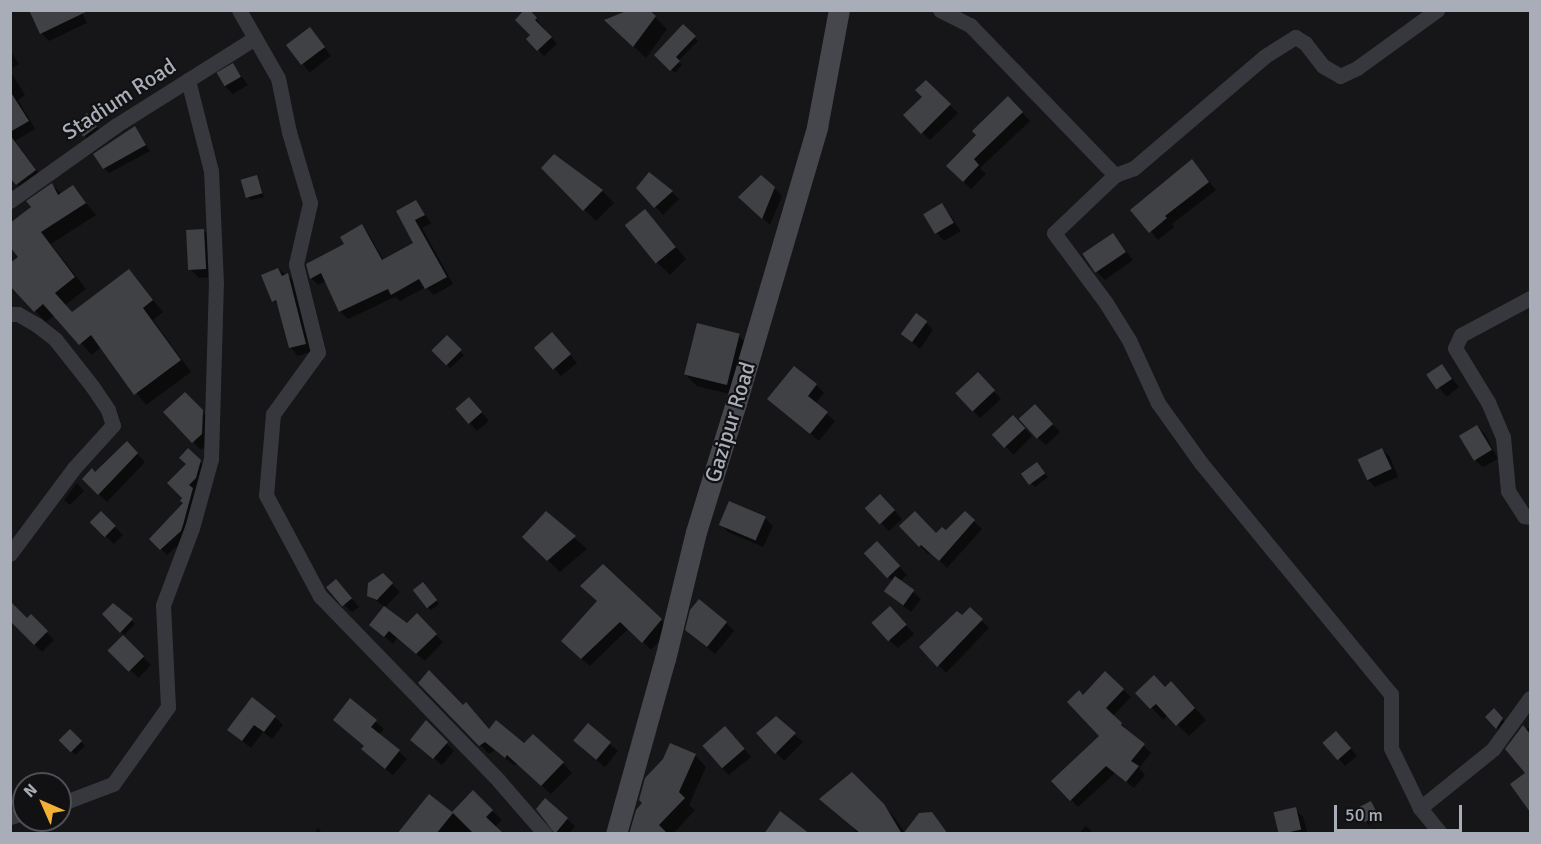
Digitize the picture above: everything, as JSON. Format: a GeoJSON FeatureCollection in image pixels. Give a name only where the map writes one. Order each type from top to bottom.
{"type":"FeatureCollection","features":[{"type":"Feature","properties":{"kind":"street"},"geometry":{"type":"LineString","coordinates":[[239,10],[278,78],[289,132],[310,203],[296,264],[318,352],[273,414],[266,495],[320,596],[499,781],[545,834]]}},
{"type":"Feature","properties":{"kind":"street","name":"Gazipur Road"},"geometry":{"type":"LineString","coordinates":[[616,834],[665,659],[696,532],[817,127],[839,10]]}},
{"type":"Feature","properties":{"kind":"street"},"geometry":{"type":"LineString","coordinates":[[940,10],[970,25],[1115,175]]}},
{"type":"Feature","properties":{"kind":"street"},"geometry":{"type":"LineString","coordinates":[[1437,10],[1358,68],[1340,76],[1323,66],[1305,43],[1295,37],[1264,56],[1134,168],[1115,175],[1054,233],[1107,303],[1129,340],[1158,403],[1201,463],[1391,694],[1391,748],[1420,808],[1441,834]]}},
{"type":"Feature","properties":{"kind":"street","name":"Stadium Road"},"geometry":{"type":"LineString","coordinates":[[10,201],[115,126],[255,38]]}},
{"type":"Feature","properties":{"kind":"street"},"geometry":{"type":"LineString","coordinates":[[72,799],[113,784],[168,707],[163,605],[192,528],[211,459],[216,284],[211,171],[188,80]]}},
{"type":"Feature","properties":{"kind":"street"},"geometry":{"type":"LineString","coordinates":[[1530,298],[1461,335],[1455,348],[1488,402],[1503,437],[1508,491],[1524,516],[1530,517]]}},
{"type":"Feature","properties":{"kind":"street"},"geometry":{"type":"LineString","coordinates":[[10,314],[18,314],[55,339],[92,386],[108,410],[113,425],[74,468],[10,554]]}},
{"type":"Feature","properties":{"kind":"street"},"geometry":{"type":"LineString","coordinates":[[1420,808],[1493,748],[1530,698]]}},
{"type":"Feature","properties":{"kind":"building"},"geometry":{"type":"Polygon","coordinates":[[[29,10],[90,10],[40,34],[29,10]]]}},
{"type":"Feature","properties":{"kind":"building"},"geometry":{"type":"Polygon","coordinates":[[[524,10],[530,10],[537,18],[535,20],[552,37],[537,51],[526,39],[530,35],[515,20],[524,10]]]}},
{"type":"Feature","properties":{"kind":"building"},"geometry":{"type":"Polygon","coordinates":[[[629,10],[649,10],[656,16],[633,47],[604,20],[629,10]]]}},
{"type":"Feature","properties":{"kind":"building"},"geometry":{"type":"Polygon","coordinates":[[[683,24],[696,36],[676,57],[680,61],[670,71],[654,55],[683,24]]]}},
{"type":"Feature","properties":{"kind":"building"},"geometry":{"type":"Polygon","coordinates":[[[310,27],[325,47],[301,65],[286,45],[310,27]]]}},
{"type":"Feature","properties":{"kind":"building"},"geometry":{"type":"Polygon","coordinates":[[[233,63],[241,77],[225,86],[217,72],[233,63]]]}},
{"type":"Feature","properties":{"kind":"building"},"geometry":{"type":"Polygon","coordinates":[[[926,80],[951,104],[921,134],[903,115],[922,97],[915,90],[926,80]]]}},
{"type":"Feature","properties":{"kind":"building"},"geometry":{"type":"Polygon","coordinates":[[[10,91],[29,121],[10,132],[10,91]]]}},
{"type":"Feature","properties":{"kind":"building"},"geometry":{"type":"Polygon","coordinates":[[[1008,96],[1023,112],[974,159],[979,165],[963,182],[946,166],[976,135],[972,131],[1008,96]]]}},
{"type":"Feature","properties":{"kind":"building"},"geometry":{"type":"Polygon","coordinates":[[[87,113],[97,127],[83,137],[73,123],[87,113]]]}},
{"type":"Feature","properties":{"kind":"building"},"geometry":{"type":"Polygon","coordinates":[[[135,126],[146,145],[103,169],[93,154],[135,126]]]}},
{"type":"Feature","properties":{"kind":"building"},"geometry":{"type":"Polygon","coordinates":[[[10,135],[36,170],[16,185],[10,178],[10,135]]]}},
{"type":"Feature","properties":{"kind":"building"},"geometry":{"type":"Polygon","coordinates":[[[554,154],[603,190],[583,211],[541,168],[554,154]]]}},
{"type":"Feature","properties":{"kind":"building"},"geometry":{"type":"Polygon","coordinates":[[[1192,159],[1209,182],[1165,216],[1167,218],[1149,233],[1130,210],[1192,159]]]}},
{"type":"Feature","properties":{"kind":"building"},"geometry":{"type":"Polygon","coordinates":[[[649,172],[673,191],[654,208],[636,188],[649,172]]]}},
{"type":"Feature","properties":{"kind":"building"},"geometry":{"type":"Polygon","coordinates":[[[257,175],[262,193],[246,198],[241,180],[257,175]]]}},
{"type":"Feature","properties":{"kind":"building"},"geometry":{"type":"Polygon","coordinates":[[[761,175],[775,187],[762,219],[738,197],[761,175]]]}},
{"type":"Feature","properties":{"kind":"building"},"geometry":{"type":"Polygon","coordinates":[[[52,183],[58,195],[73,185],[86,203],[41,232],[75,277],[55,293],[72,312],[129,269],[153,300],[143,308],[181,360],[134,395],[91,335],[79,345],[43,304],[34,312],[10,286],[10,263],[18,257],[10,247],[10,223],[31,207],[26,201],[52,183]]]}},
{"type":"Feature","properties":{"kind":"building"},"geometry":{"type":"Polygon","coordinates":[[[416,200],[425,215],[415,220],[447,277],[425,289],[419,279],[391,295],[388,289],[339,312],[321,273],[310,279],[306,264],[344,244],[340,237],[362,224],[382,260],[413,243],[396,211],[416,200]]]}},
{"type":"Feature","properties":{"kind":"building"},"geometry":{"type":"Polygon","coordinates":[[[942,203],[954,223],[935,234],[923,214],[942,203]]]}},
{"type":"Feature","properties":{"kind":"building"},"geometry":{"type":"Polygon","coordinates":[[[645,209],[676,247],[656,263],[625,225],[645,209]]]}},
{"type":"Feature","properties":{"kind":"building"},"geometry":{"type":"Polygon","coordinates":[[[204,229],[206,269],[188,270],[186,230],[204,229]]]}},
{"type":"Feature","properties":{"kind":"building"},"geometry":{"type":"Polygon","coordinates":[[[1113,233],[1126,252],[1095,273],[1082,254],[1113,233]]]}},
{"type":"Feature","properties":{"kind":"building"},"geometry":{"type":"Polygon","coordinates":[[[278,268],[282,276],[288,273],[306,344],[289,348],[276,300],[272,302],[261,275],[278,268]]]}},
{"type":"Feature","properties":{"kind":"building"},"geometry":{"type":"Polygon","coordinates":[[[916,313],[927,321],[912,342],[901,334],[916,313]]]}},
{"type":"Feature","properties":{"kind":"building"},"geometry":{"type":"Polygon","coordinates":[[[697,323],[740,334],[727,385],[684,374],[697,323]]]}},
{"type":"Feature","properties":{"kind":"building"},"geometry":{"type":"Polygon","coordinates":[[[552,332],[571,354],[553,370],[534,348],[552,332]]]}},
{"type":"Feature","properties":{"kind":"building"},"geometry":{"type":"Polygon","coordinates":[[[447,335],[462,350],[446,365],[431,351],[447,335]]]}},
{"type":"Feature","properties":{"kind":"building"},"geometry":{"type":"Polygon","coordinates":[[[1442,364],[1452,379],[1436,390],[1426,375],[1442,364]]]}},
{"type":"Feature","properties":{"kind":"building"},"geometry":{"type":"Polygon","coordinates":[[[794,366],[817,384],[808,396],[828,412],[810,434],[767,399],[794,366]]]}},
{"type":"Feature","properties":{"kind":"building"},"geometry":{"type":"Polygon","coordinates":[[[978,372],[995,390],[972,411],[955,393],[978,372]]]}},
{"type":"Feature","properties":{"kind":"building"},"geometry":{"type":"Polygon","coordinates":[[[185,392],[203,410],[202,434],[192,443],[163,412],[185,392]]]}},
{"type":"Feature","properties":{"kind":"building"},"geometry":{"type":"Polygon","coordinates":[[[469,397],[482,412],[469,424],[455,409],[469,397]]]}},
{"type":"Feature","properties":{"kind":"building"},"geometry":{"type":"Polygon","coordinates":[[[1035,404],[1053,424],[1037,439],[1019,419],[1035,404]]]}},
{"type":"Feature","properties":{"kind":"building"},"geometry":{"type":"Polygon","coordinates":[[[1013,415],[1025,428],[1004,448],[992,435],[1013,415]]]}},
{"type":"Feature","properties":{"kind":"building"},"geometry":{"type":"Polygon","coordinates":[[[1477,425],[1492,450],[1474,461],[1459,436],[1477,425]]]}},
{"type":"Feature","properties":{"kind":"building"},"geometry":{"type":"Polygon","coordinates":[[[127,441],[138,453],[98,495],[82,479],[92,468],[95,472],[127,441]]]}},
{"type":"Feature","properties":{"kind":"building"},"geometry":{"type":"Polygon","coordinates":[[[188,448],[201,460],[196,478],[189,485],[193,488],[181,531],[160,550],[149,539],[183,503],[180,501],[182,498],[167,483],[186,464],[179,458],[188,448]]]}},
{"type":"Feature","properties":{"kind":"building"},"geometry":{"type":"Polygon","coordinates":[[[1382,448],[1392,469],[1367,480],[1358,459],[1382,448]]]}},
{"type":"Feature","properties":{"kind":"building"},"geometry":{"type":"Polygon","coordinates":[[[1037,462],[1045,473],[1029,485],[1021,474],[1037,462]]]}},
{"type":"Feature","properties":{"kind":"building"},"geometry":{"type":"Polygon","coordinates":[[[880,494],[895,510],[880,524],[865,508],[880,494]]]}},
{"type":"Feature","properties":{"kind":"building"},"geometry":{"type":"Polygon","coordinates":[[[729,501],[766,517],[756,541],[719,525],[729,501]]]}},
{"type":"Feature","properties":{"kind":"building"},"geometry":{"type":"Polygon","coordinates":[[[101,511],[116,526],[105,537],[90,522],[101,511]]]}},
{"type":"Feature","properties":{"kind":"building"},"geometry":{"type":"Polygon","coordinates":[[[546,511],[576,536],[547,561],[522,537],[546,511]]]}},
{"type":"Feature","properties":{"kind":"building"},"geometry":{"type":"Polygon","coordinates":[[[915,511],[936,533],[942,527],[946,530],[965,511],[975,520],[939,561],[921,545],[919,547],[899,526],[915,511]]]}},
{"type":"Feature","properties":{"kind":"building"},"geometry":{"type":"Polygon","coordinates":[[[877,541],[900,566],[887,578],[864,553],[877,541]]]}},
{"type":"Feature","properties":{"kind":"building"},"geometry":{"type":"Polygon","coordinates":[[[603,564],[662,619],[642,643],[620,622],[581,659],[561,641],[597,601],[580,586],[603,564]]]}},
{"type":"Feature","properties":{"kind":"building"},"geometry":{"type":"Polygon","coordinates":[[[383,573],[393,583],[377,600],[367,596],[368,583],[383,573]]]}},
{"type":"Feature","properties":{"kind":"building"},"geometry":{"type":"Polygon","coordinates":[[[895,576],[914,590],[903,605],[884,591],[895,576]]]}},
{"type":"Feature","properties":{"kind":"building"},"geometry":{"type":"Polygon","coordinates":[[[336,579],[352,598],[342,607],[326,587],[336,579]]]}},
{"type":"Feature","properties":{"kind":"building"},"geometry":{"type":"Polygon","coordinates":[[[423,582],[437,600],[427,608],[413,590],[423,582]]]}},
{"type":"Feature","properties":{"kind":"building"},"geometry":{"type":"Polygon","coordinates":[[[699,599],[727,622],[707,647],[685,630],[690,610],[699,599]]]}},
{"type":"Feature","properties":{"kind":"building"},"geometry":{"type":"Polygon","coordinates":[[[10,601],[27,618],[31,614],[48,631],[34,645],[10,621],[10,601]]]}},
{"type":"Feature","properties":{"kind":"building"},"geometry":{"type":"Polygon","coordinates":[[[113,603],[133,619],[120,633],[102,614],[113,603]]]}},
{"type":"Feature","properties":{"kind":"building"},"geometry":{"type":"Polygon","coordinates":[[[384,606],[407,623],[417,613],[437,634],[416,654],[389,631],[384,637],[369,625],[384,606]]]}},
{"type":"Feature","properties":{"kind":"building"},"geometry":{"type":"Polygon","coordinates":[[[890,606],[907,625],[888,641],[871,623],[890,606]]]}},
{"type":"Feature","properties":{"kind":"building"},"geometry":{"type":"Polygon","coordinates":[[[970,607],[983,619],[937,667],[919,647],[957,611],[962,615],[970,607]]]}},
{"type":"Feature","properties":{"kind":"building"},"geometry":{"type":"Polygon","coordinates":[[[123,635],[144,656],[129,672],[107,651],[123,635]]]}},
{"type":"Feature","properties":{"kind":"building"},"geometry":{"type":"Polygon","coordinates":[[[429,670],[463,705],[466,702],[489,729],[496,720],[524,743],[533,734],[564,762],[541,786],[507,755],[505,758],[485,742],[479,746],[418,683],[429,670]]]}},
{"type":"Feature","properties":{"kind":"building"},"geometry":{"type":"Polygon","coordinates":[[[1105,671],[1124,689],[1106,708],[1122,723],[1121,725],[1145,744],[1131,761],[1139,766],[1126,782],[1106,766],[1070,801],[1051,781],[1099,736],[1067,702],[1079,690],[1083,695],[1105,671]]]}},
{"type":"Feature","properties":{"kind":"building"},"geometry":{"type":"Polygon","coordinates":[[[1154,675],[1165,687],[1171,681],[1195,708],[1176,726],[1156,704],[1150,709],[1135,693],[1154,675]]]}},
{"type":"Feature","properties":{"kind":"building"},"geometry":{"type":"Polygon","coordinates":[[[252,697],[276,716],[264,732],[254,725],[242,741],[227,730],[252,697]]]}},
{"type":"Feature","properties":{"kind":"building"},"geometry":{"type":"Polygon","coordinates":[[[350,698],[377,720],[371,727],[400,750],[385,769],[361,749],[364,746],[333,720],[350,698]]]}},
{"type":"Feature","properties":{"kind":"building"},"geometry":{"type":"Polygon","coordinates":[[[1494,708],[1503,718],[1496,729],[1485,717],[1494,708]]]}},
{"type":"Feature","properties":{"kind":"building"},"geometry":{"type":"Polygon","coordinates":[[[776,716],[796,733],[775,754],[756,733],[776,716]]]}},
{"type":"Feature","properties":{"kind":"building"},"geometry":{"type":"Polygon","coordinates":[[[426,720],[448,742],[433,759],[410,740],[426,720]]]}},
{"type":"Feature","properties":{"kind":"building"},"geometry":{"type":"Polygon","coordinates":[[[588,723],[611,742],[596,760],[573,741],[588,723]]]}},
{"type":"Feature","properties":{"kind":"building"},"geometry":{"type":"Polygon","coordinates":[[[1523,725],[1530,734],[1530,812],[1510,784],[1525,773],[1505,749],[1523,725]]]}},
{"type":"Feature","properties":{"kind":"building"},"geometry":{"type":"Polygon","coordinates":[[[725,726],[745,749],[722,768],[702,746],[725,726]]]}},
{"type":"Feature","properties":{"kind":"building"},"geometry":{"type":"Polygon","coordinates":[[[70,729],[82,741],[71,752],[59,740],[70,729]]]}},
{"type":"Feature","properties":{"kind":"building"},"geometry":{"type":"Polygon","coordinates":[[[1336,731],[1351,748],[1338,760],[1322,743],[1336,731]]]}},
{"type":"Feature","properties":{"kind":"building"},"geometry":{"type":"Polygon","coordinates":[[[670,743],[696,754],[679,792],[685,798],[659,825],[668,834],[629,834],[636,810],[642,803],[639,800],[645,778],[663,759],[670,743]]]}},
{"type":"Feature","properties":{"kind":"building"},"geometry":{"type":"Polygon","coordinates":[[[852,772],[884,804],[902,834],[861,834],[819,799],[852,772]]]}},
{"type":"Feature","properties":{"kind":"building"},"geometry":{"type":"Polygon","coordinates":[[[473,790],[493,810],[486,817],[504,834],[474,834],[453,813],[436,834],[397,834],[429,794],[452,812],[473,790]]]}},
{"type":"Feature","properties":{"kind":"building"},"geometry":{"type":"Polygon","coordinates":[[[545,798],[568,818],[555,834],[536,809],[545,798]]]}},
{"type":"Feature","properties":{"kind":"building"},"geometry":{"type":"Polygon","coordinates":[[[1371,801],[1378,815],[1365,822],[1358,808],[1371,801]]]}},
{"type":"Feature","properties":{"kind":"building"},"geometry":{"type":"Polygon","coordinates":[[[1296,807],[1301,829],[1279,834],[1274,812],[1296,807]]]}},
{"type":"Feature","properties":{"kind":"building"},"geometry":{"type":"Polygon","coordinates":[[[780,811],[810,834],[764,834],[780,811]]]}},
{"type":"Feature","properties":{"kind":"building"},"geometry":{"type":"Polygon","coordinates":[[[932,812],[948,834],[903,834],[919,813],[932,812]]]}}]}
